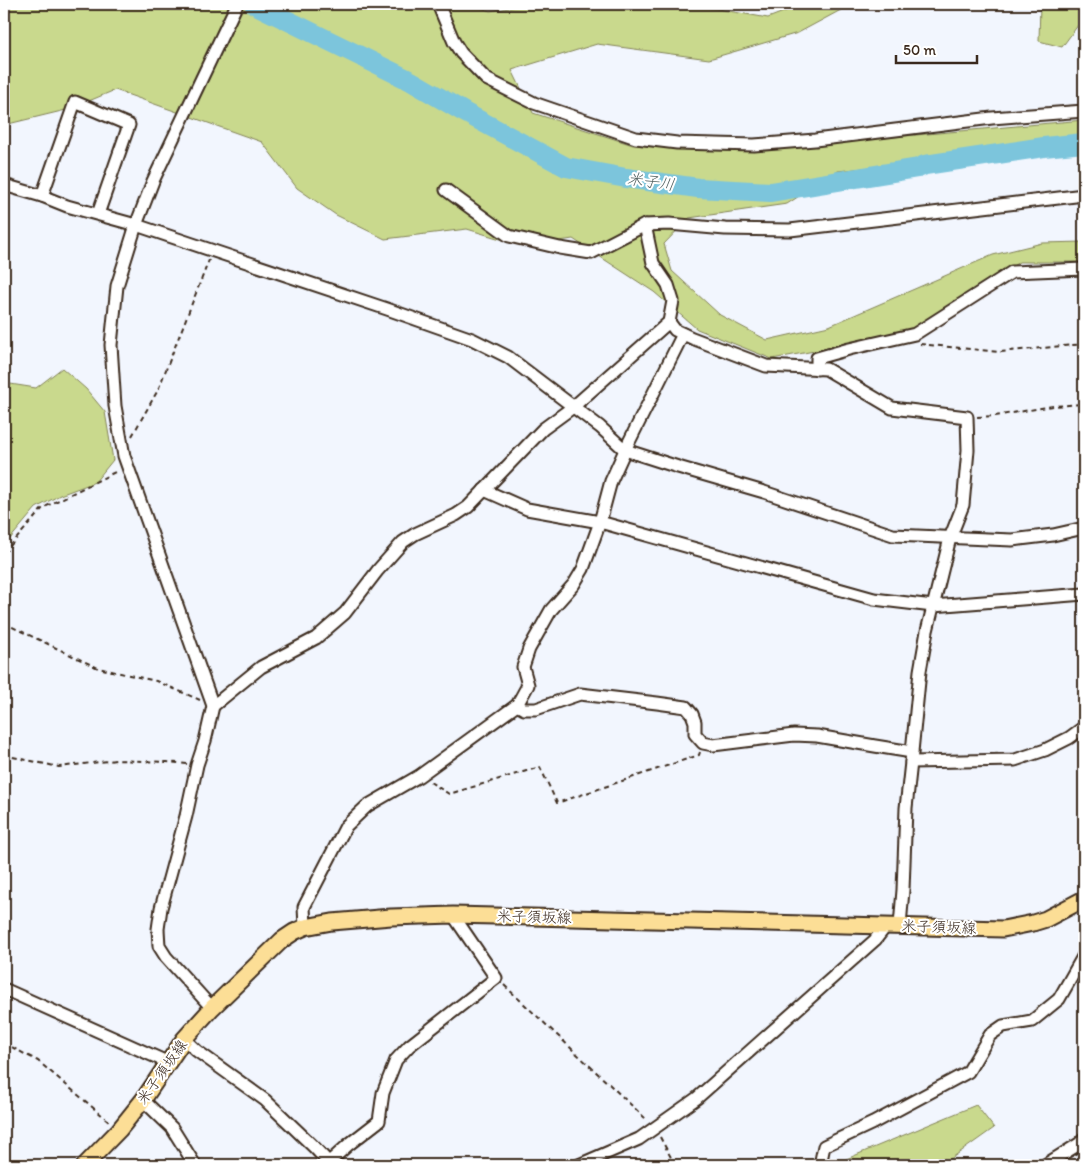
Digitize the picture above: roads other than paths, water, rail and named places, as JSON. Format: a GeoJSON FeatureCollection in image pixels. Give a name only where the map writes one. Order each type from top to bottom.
{"type":"FeatureCollection","features":[{"type":"Feature","properties":{"kind":"main road","name":"米子須坂線"},"geometry":{"type":"LineString","coordinates":[[85,1165],[119,1130],[143,1100],[184,1039],[212,1008],[282,940],[305,927],[332,922],[453,914],[1003,929],[1046,919],[1084,899]]}},
{"type":"Feature","properties":{"kind":"street"},"geometry":{"type":"LineString","coordinates":[[212,1008],[166,957],[159,946],[158,929],[161,908],[213,706],[127,466],[115,406],[111,345],[117,286],[136,225],[153,181],[237,4]]}},
{"type":"Feature","properties":{"kind":"street"},"geometry":{"type":"LineString","coordinates":[[438,4],[454,42],[461,53],[486,79],[534,103],[636,138],[677,143],[754,145],[815,140],[992,118],[1084,112]]}},
{"type":"Feature","properties":{"kind":"street"},"geometry":{"type":"LineString","coordinates":[[42,196],[75,102],[129,126],[98,214]]}},
{"type":"Feature","properties":{"kind":"street"},"geometry":{"type":"LineString","coordinates":[[4,185],[213,250],[472,339],[508,357],[600,427],[625,450],[678,467],[764,492],[893,534],[1012,540],[1052,535],[1084,528]]}},
{"type":"Feature","properties":{"kind":"street"},"geometry":{"type":"LineString","coordinates":[[446,190],[509,236],[560,248],[592,253],[645,226],[669,224],[725,229],[790,230],[1084,195]]}},
{"type":"Feature","properties":{"kind":"street"},"geometry":{"type":"LineString","coordinates":[[213,706],[261,668],[316,638],[345,612],[403,542],[468,507],[543,429],[669,322],[673,301],[668,285],[653,263],[645,226]]}},
{"type":"Feature","properties":{"kind":"street"},"geometry":{"type":"LineString","coordinates":[[817,369],[817,358],[915,334],[1012,272],[1084,269]]}},
{"type":"Feature","properties":{"kind":"street"},"geometry":{"type":"LineString","coordinates":[[580,1165],[639,1139],[697,1098],[893,926],[903,890],[906,808],[920,671],[927,631],[950,538],[963,505],[968,450],[967,417],[892,408],[826,369],[766,366],[683,334],[675,330],[669,322]]}},
{"type":"Feature","properties":{"kind":"street"},"geometry":{"type":"LineString","coordinates":[[305,927],[304,907],[346,826],[367,806],[419,776],[517,705],[528,685],[523,667],[529,649],[551,610],[574,584],[583,569],[600,522],[611,481],[683,334]]}},
{"type":"Feature","properties":{"kind":"street"},"geometry":{"type":"LineString","coordinates":[[484,490],[527,509],[600,522],[874,599],[933,606],[1084,594]]}},
{"type":"Feature","properties":{"kind":"street"},"geometry":{"type":"LineString","coordinates":[[517,705],[524,709],[536,709],[580,694],[657,703],[686,707],[692,714],[695,722],[695,734],[703,743],[713,745],[794,735],[817,736],[912,757],[1015,760],[1045,750],[1069,738],[1084,727]]}},
{"type":"Feature","properties":{"kind":"street"},"geometry":{"type":"LineString","coordinates":[[184,1039],[197,1051],[265,1100],[329,1164],[379,1121],[383,1093],[396,1060],[409,1046],[496,978],[453,914]]}},
{"type":"Feature","properties":{"kind":"street"},"geometry":{"type":"LineString","coordinates":[[820,1165],[824,1146],[873,1123],[968,1072],[990,1035],[1003,1026],[1032,1020],[1059,999],[1084,955]]}},
{"type":"Feature","properties":{"kind":"street"},"geometry":{"type":"LineString","coordinates":[[4,989],[168,1062]]}},
{"type":"Feature","properties":{"kind":"street"},"geometry":{"type":"LineString","coordinates":[[143,1100],[172,1128],[195,1165]]}},
{"type":"Feature","properties":{"kind":"street"},"geometry":{"type":"LineString","coordinates":[[1045,1165],[1084,1139]]}},
{"type":"Feature","properties":{"kind":"waterway","name":"米子川"},"geometry":{"type":"LineString","coordinates":[[254,4],[411,81],[566,167],[626,178],[698,188],[771,192],[918,168],[925,165],[1044,147],[1084,143]]}}]}
